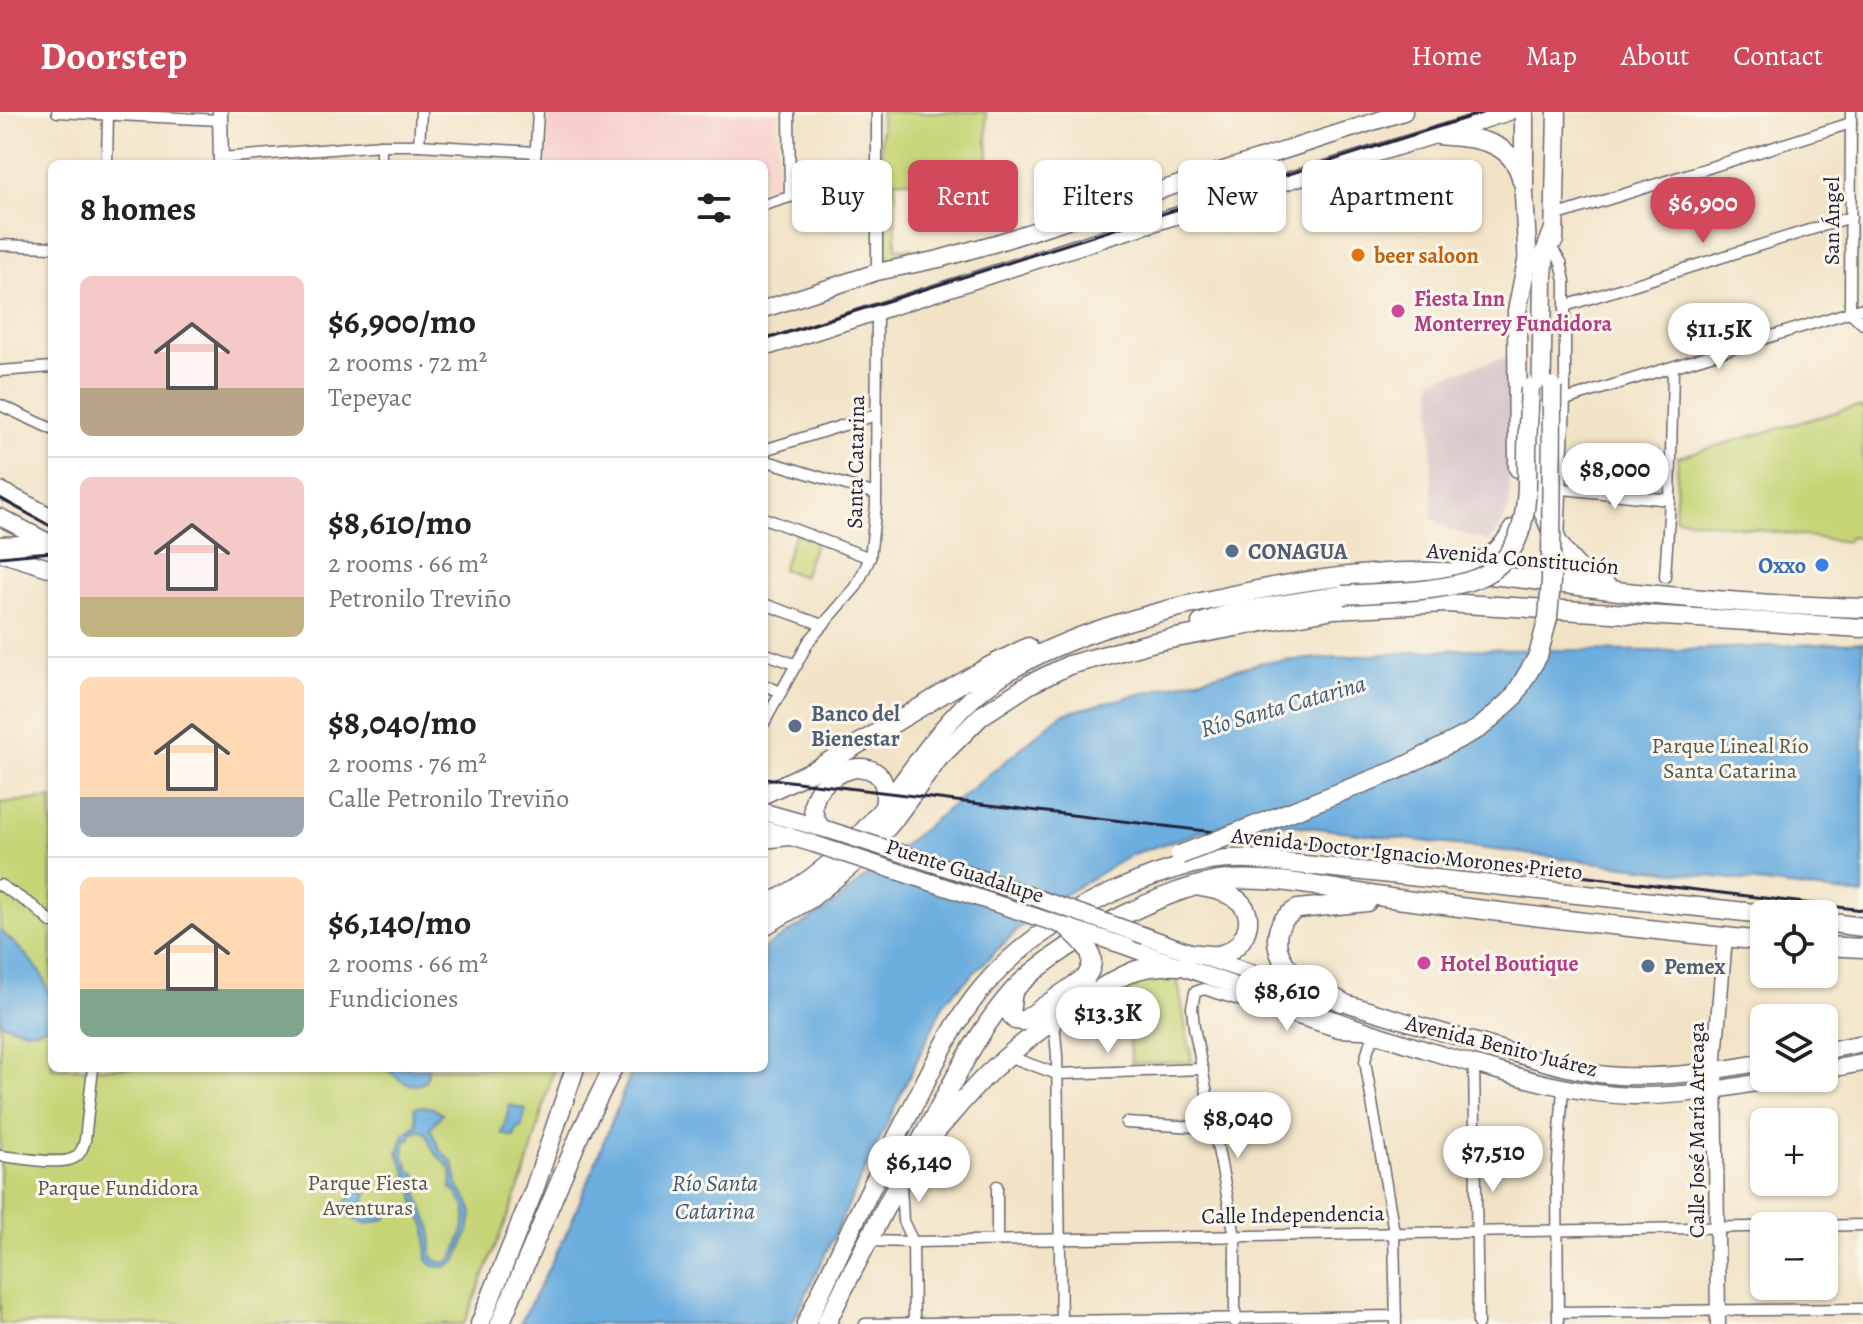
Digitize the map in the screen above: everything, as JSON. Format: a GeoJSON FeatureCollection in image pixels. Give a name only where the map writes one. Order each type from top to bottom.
{"type":"FeatureCollection","features":[{"type":"Feature","properties":{"kind":"highway"},"geometry":{"type":"LineString","coordinates":[[768,924],[810,899],[861,857],[892,822],[938,759],[981,716],[1030,684],[1059,670],[1154,642],[1235,612],[1343,595],[1465,582],[1485,574],[1509,553],[1520,534],[1528,500],[1530,388],[1524,112]]}},
{"type":"Feature","properties":{"kind":"highway"},"geometry":{"type":"LineString","coordinates":[[1151,875],[1180,855],[1422,758],[1480,728],[1513,698],[1538,656],[1548,618],[1559,394],[1553,250],[1557,112]]}},
{"type":"Feature","properties":{"kind":"highway"},"geometry":{"type":"LineString","coordinates":[[1438,135],[1479,140],[1501,147],[1517,165],[1524,195]]}},
{"type":"Feature","properties":{"kind":"highway"},"geometry":{"type":"LineString","coordinates":[[1555,223],[1545,252],[1543,277],[1539,485],[1543,512],[1559,543],[1588,576],[1624,591]]}},
{"type":"Feature","properties":{"kind":"highway"},"geometry":{"type":"LineString","coordinates":[[1443,572],[1495,554],[1506,542],[1517,518],[1517,311],[1528,256]]}},
{"type":"Feature","properties":{"kind":"highway","name":"Avenida Constitución"},"geometry":{"type":"LineString","coordinates":[[768,903],[830,865],[884,807],[956,713],[986,686],[1018,665],[1053,648],[1119,624],[1199,603],[1305,582],[1443,572],[1767,605],[1863,608]]}},
{"type":"Feature","properties":{"kind":"highway"},"geometry":{"type":"LineString","coordinates":[[1154,642],[1334,609],[1446,603],[1863,628]]}},
{"type":"Feature","properties":{"kind":"highway"},"geometry":{"type":"LineString","coordinates":[[768,792],[818,768],[1027,647],[1079,628],[1119,624]]}},
{"type":"Feature","properties":{"kind":"highway"},"geometry":{"type":"LineString","coordinates":[[821,834],[813,813],[815,798],[829,780],[842,772],[866,768],[877,774],[886,787],[884,807]]}},
{"type":"Feature","properties":{"kind":"highway"},"geometry":{"type":"LineString","coordinates":[[768,838],[788,836]]}},
{"type":"Feature","properties":{"kind":"highway","name":"Avenida Doctor Ignacio Morones Prieto"},"geometry":{"type":"LineString","coordinates":[[806,1324],[854,1219],[950,1034],[972,1001],[1011,958],[1040,935],[1078,911],[1151,875],[1205,861],[1249,859],[1750,913]]}},
{"type":"Feature","properties":{"kind":"highway","name":"Avenida Doctor Ignacio Morones Prieto"},"geometry":{"type":"LineString","coordinates":[[826,1324],[901,1175],[985,1026],[1013,990],[1062,951],[1166,895],[1191,886],[1228,880],[1257,880],[1750,940]]}},
{"type":"Feature","properties":{"kind":"highway"},"geometry":{"type":"LineString","coordinates":[[912,1156],[1008,1056],[1115,980],[1137,970],[1218,955],[1233,949],[1243,938],[1247,912],[1233,897],[1191,886]]}},
{"type":"Feature","properties":{"kind":"highway"},"geometry":{"type":"LineString","coordinates":[[1342,1002],[1297,976],[1281,960],[1278,951],[1279,927],[1290,913],[1298,909],[1400,899]]}},
{"type":"Feature","properties":{"kind":"highway"},"geometry":{"type":"LineString","coordinates":[[1838,924],[1863,928]]}},
{"type":"Feature","properties":{"kind":"highway"},"geometry":{"type":"LineString","coordinates":[[1013,990],[1010,1013],[1015,1020],[1023,1021],[1086,977],[1092,966],[1090,951],[1068,928]]}},
{"type":"Feature","properties":{"kind":"highway"},"geometry":{"type":"LineString","coordinates":[[1838,931],[1863,928]]}},
{"type":"Feature","properties":{"kind":"highway"},"geometry":{"type":"LineString","coordinates":[[1838,947],[1863,948]]}},
{"type":"Feature","properties":{"kind":"highway"},"geometry":{"type":"LineString","coordinates":[[480,1324],[534,1190],[564,1096],[575,1072]]}},
{"type":"Feature","properties":{"kind":"highway"},"geometry":{"type":"LineString","coordinates":[[500,1324],[580,1134],[611,1072]]}},
{"type":"Feature","properties":{"kind":"main road"},"geometry":{"type":"LineString","coordinates":[[768,308],[877,272],[996,243],[1404,112]]}},
{"type":"Feature","properties":{"kind":"main road"},"geometry":{"type":"LineString","coordinates":[[768,347],[1509,112]]}},
{"type":"Feature","properties":{"kind":"main road"},"geometry":{"type":"LineString","coordinates":[[0,490],[48,515]]}},
{"type":"Feature","properties":{"kind":"main road"},"geometry":{"type":"LineString","coordinates":[[0,517],[48,541]]}},
{"type":"Feature","properties":{"kind":"main road"},"geometry":{"type":"LineString","coordinates":[[0,545],[48,543]]}},
{"type":"Feature","properties":{"kind":"main road"},"geometry":{"type":"LineString","coordinates":[[0,553],[48,568]]}},
{"type":"Feature","properties":{"kind":"main road"},"geometry":{"type":"LineString","coordinates":[[768,814],[821,834]]}},
{"type":"Feature","properties":{"kind":"main road","name":"Puente Guadalupe"},"geometry":{"type":"LineString","coordinates":[[768,830],[788,836],[821,834],[1000,885],[1145,936]]}},
{"type":"Feature","properties":{"kind":"main road","name":"Puente Guadalupe"},"geometry":{"type":"LineString","coordinates":[[821,834],[1068,928],[1128,947]]}},
{"type":"Feature","properties":{"kind":"main road","name":"Avenida Benito Juárez"},"geometry":{"type":"LineString","coordinates":[[1145,936],[1185,959],[1372,1033],[1563,1088],[1632,1096],[1715,1091],[1750,1084]]}},
{"type":"Feature","properties":{"kind":"main road","name":"Avenida Benito Juárez"},"geometry":{"type":"LineString","coordinates":[[1128,947],[1185,959],[1342,1002],[1568,1068],[1617,1076],[1715,1071],[1750,1065]]}},
{"type":"Feature","properties":{"kind":"main road"},"geometry":{"type":"LineString","coordinates":[[1372,1033],[1399,1020]]}},
{"type":"Feature","properties":{"kind":"main road"},"geometry":{"type":"LineString","coordinates":[[1838,1048],[1863,1043]]}},
{"type":"Feature","properties":{"kind":"main road"},"geometry":{"type":"LineString","coordinates":[[1838,1067],[1863,1063]]}},
{"type":"Feature","properties":{"kind":"street"},"geometry":{"type":"LineString","coordinates":[[57,112],[220,116],[221,160]]}},
{"type":"Feature","properties":{"kind":"street"},"geometry":{"type":"LineString","coordinates":[[419,145],[421,112]]}},
{"type":"Feature","properties":{"kind":"street"},"geometry":{"type":"LineString","coordinates":[[535,160],[538,112]]}},
{"type":"Feature","properties":{"kind":"street"},"geometry":{"type":"LineString","coordinates":[[768,204],[790,197],[789,112]]}},
{"type":"Feature","properties":{"kind":"street"},"geometry":{"type":"LineString","coordinates":[[877,112],[877,160]]}},
{"type":"Feature","properties":{"kind":"street"},"geometry":{"type":"LineString","coordinates":[[107,160],[108,113]]}},
{"type":"Feature","properties":{"kind":"street"},"geometry":{"type":"LineString","coordinates":[[1555,223],[1851,118]]}},
{"type":"Feature","properties":{"kind":"street","name":"San Ángel"},"geometry":{"type":"LineString","coordinates":[[1850,312],[1851,118]]}},
{"type":"Feature","properties":{"kind":"street"},"geometry":{"type":"LineString","coordinates":[[381,145],[381,160]]}},
{"type":"Feature","properties":{"kind":"street"},"geometry":{"type":"LineString","coordinates":[[231,160],[381,145],[535,152]]}},
{"type":"Feature","properties":{"kind":"street"},"geometry":{"type":"LineString","coordinates":[[1565,306],[1851,217]]}},
{"type":"Feature","properties":{"kind":"street"},"geometry":{"type":"LineString","coordinates":[[877,232],[877,272]]}},
{"type":"Feature","properties":{"kind":"street"},"geometry":{"type":"LineString","coordinates":[[0,245],[48,247]]}},
{"type":"Feature","properties":{"kind":"street"},"geometry":{"type":"LineString","coordinates":[[1553,250],[1563,270],[1565,306],[1559,394],[1563,489],[1559,543]]}},
{"type":"Feature","properties":{"kind":"street"},"geometry":{"type":"LineString","coordinates":[[1559,394],[1673,369],[1863,308]]}},
{"type":"Feature","properties":{"kind":"street"},"geometry":{"type":"LineString","coordinates":[[1850,312],[1863,324]]}},
{"type":"Feature","properties":{"kind":"street","name":"Santa Catarina"},"geometry":{"type":"LineString","coordinates":[[768,716],[809,641],[856,587],[870,558],[876,494],[877,313]]}},
{"type":"Feature","properties":{"kind":"street"},"geometry":{"type":"LineString","coordinates":[[0,371],[48,367]]}},
{"type":"Feature","properties":{"kind":"street"},"geometry":{"type":"LineString","coordinates":[[1665,577],[1673,369]]}},
{"type":"Feature","properties":{"kind":"street"},"geometry":{"type":"LineString","coordinates":[[0,405],[48,427]]}},
{"type":"Feature","properties":{"kind":"street"},"geometry":{"type":"LineString","coordinates":[[768,457],[876,415]]}},
{"type":"Feature","properties":{"kind":"street"},"geometry":{"type":"LineString","coordinates":[[768,459],[876,494]]}},
{"type":"Feature","properties":{"kind":"street"},"geometry":{"type":"LineString","coordinates":[[1563,489],[1670,500]]}},
{"type":"Feature","properties":{"kind":"street"},"geometry":{"type":"LineString","coordinates":[[768,520],[870,558]]}},
{"type":"Feature","properties":{"kind":"street"},"geometry":{"type":"LineString","coordinates":[[768,605],[823,625]]}},
{"type":"Feature","properties":{"kind":"street"},"geometry":{"type":"LineString","coordinates":[[768,654],[797,665]]}},
{"type":"Feature","properties":{"kind":"street"},"geometry":{"type":"LineString","coordinates":[[768,687],[781,692]]}},
{"type":"Feature","properties":{"kind":"street"},"geometry":{"type":"LineString","coordinates":[[0,885],[48,919]]}},
{"type":"Feature","properties":{"kind":"street","name":"Calle José María Arteaga"},"geometry":{"type":"LineString","coordinates":[[1718,1318],[1715,1071],[1725,937]]}},
{"type":"Feature","properties":{"kind":"street"},"geometry":{"type":"LineString","coordinates":[[865,1324],[1396,1320],[1394,1232],[1365,1061],[1372,1033],[1339,1032],[1204,989],[1195,992],[1192,1007],[1235,1236],[1236,1321]]}},
{"type":"Feature","properties":{"kind":"street"},"geometry":{"type":"LineString","coordinates":[[1054,1021],[1061,1322]]}},
{"type":"Feature","properties":{"kind":"street"},"geometry":{"type":"LineString","coordinates":[[1008,1056],[1057,1074],[1203,1069]]}},
{"type":"Feature","properties":{"kind":"street"},"geometry":{"type":"LineString","coordinates":[[1474,1064],[1478,1324]]}},
{"type":"Feature","properties":{"kind":"street"},"geometry":{"type":"LineString","coordinates":[[0,1156],[64,1161],[75,1157],[85,1140],[93,1072]]}},
{"type":"Feature","properties":{"kind":"street"},"geometry":{"type":"LineString","coordinates":[[1558,1324],[1557,1176],[1563,1088]]}},
{"type":"Feature","properties":{"kind":"street"},"geometry":{"type":"LineString","coordinates":[[1126,1123],[1214,1128]]}},
{"type":"Feature","properties":{"kind":"street"},"geometry":{"type":"LineString","coordinates":[[901,1175],[903,1221],[913,1242],[914,1323]]}},
{"type":"Feature","properties":{"kind":"street"},"geometry":{"type":"LineString","coordinates":[[997,1186],[997,1239]]}},
{"type":"Feature","properties":{"kind":"street","name":"Calle Independencia"},"geometry":{"type":"LineString","coordinates":[[867,1241],[1863,1225]]}},
{"type":"Feature","properties":{"kind":"street"},"geometry":{"type":"LineString","coordinates":[[1558,1312],[1718,1318],[1863,1309]]}},
{"type":"Feature","properties":{"kind":"shaded area"},"geometry":{"type":"Polygon","coordinates":[[[549,112],[776,112],[777,189],[768,191],[768,160],[546,160],[549,112]]]}},
{"type":"Feature","properties":{"kind":"shaded area"},"geometry":{"type":"Polygon","coordinates":[[[1511,356],[1509,507],[1502,525],[1489,542],[1451,530],[1432,518],[1432,379],[1511,356]]]}},
{"type":"Feature","properties":{"kind":"green space"},"geometry":{"type":"Polygon","coordinates":[[[881,112],[986,112],[988,160],[908,160],[908,181],[895,180],[896,249],[912,249],[912,258],[895,262],[882,250],[882,232],[892,232],[892,160],[881,160],[881,112]]]}},
{"type":"Feature","properties":{"kind":"green space"},"geometry":{"type":"Polygon","coordinates":[[[1854,407],[1863,408],[1863,539],[1849,537],[1847,542],[1675,518],[1678,457],[1854,407]]]}},
{"type":"Feature","properties":{"kind":"green space"},"geometry":{"type":"Polygon","coordinates":[[[795,533],[816,541],[803,577],[782,569],[795,533]]]}},
{"type":"Feature","properties":{"kind":"green space"},"geometry":{"type":"Polygon","coordinates":[[[48,798],[48,1072],[553,1072],[525,1174],[464,1324],[0,1324],[0,803],[48,798]]]}},
{"type":"Feature","properties":{"kind":"green space"},"geometry":{"type":"Polygon","coordinates":[[[1176,971],[1192,1062],[1132,1063],[1127,1022],[1106,1024],[1103,1018],[1064,1028],[1131,982],[1149,974],[1176,971]]]}},
{"type":"Feature","properties":{"kind":"water","name":"Río Santa Catarina"},"geometry":{"type":"Polygon","coordinates":[[[1863,642],[1863,895],[1241,819],[1133,854],[1037,911],[945,1001],[792,1324],[520,1324],[569,1228],[631,1072],[768,1072],[768,946],[828,908],[1062,714],[1264,662],[1461,649],[1658,651],[1863,642]]]}},
{"type":"Feature","properties":{"kind":"water"},"geometry":{"type":"Polygon","coordinates":[[[0,930],[31,961],[44,980],[48,990],[48,1025],[27,1030],[0,1023],[0,930]]]}},
{"type":"Feature","properties":{"kind":"water"},"geometry":{"type":"Polygon","coordinates":[[[391,1072],[428,1072],[425,1082],[413,1085],[391,1072]]]}},
{"type":"Feature","properties":{"kind":"water"},"geometry":{"type":"Polygon","coordinates":[[[510,1105],[526,1109],[521,1128],[517,1128],[514,1137],[502,1134],[510,1105]]]}},
{"type":"Feature","properties":{"kind":"water"},"geometry":{"type":"Polygon","coordinates":[[[414,1108],[433,1108],[442,1114],[430,1129],[440,1150],[453,1163],[458,1187],[469,1202],[472,1213],[469,1231],[456,1262],[445,1267],[433,1266],[427,1259],[426,1227],[398,1154],[404,1134],[417,1125],[414,1108]],[[421,1130],[411,1134],[411,1139],[405,1142],[404,1157],[411,1173],[414,1172],[417,1177],[414,1178],[421,1205],[431,1226],[432,1256],[436,1261],[446,1262],[459,1245],[466,1208],[451,1189],[448,1167],[434,1151],[421,1130]]]}},
{"type":"Feature","properties":{"kind":"water"},"geometry":{"type":"Polygon","coordinates":[[[355,1191],[367,1194],[362,1203],[369,1210],[389,1205],[386,1219],[366,1224],[348,1217],[346,1202],[355,1191]]]}},
{"type":"Feature","properties":{"kind":"railway"},"geometry":{"type":"LineString","coordinates":[[768,339],[1485,112]]}},
{"type":"Feature","properties":{"kind":"railway"},"geometry":{"type":"LineString","coordinates":[[0,498],[48,525]]}},
{"type":"Feature","properties":{"kind":"railway"},"geometry":{"type":"LineString","coordinates":[[0,557],[48,552]]}},
{"type":"Feature","properties":{"kind":"railway"},"geometry":{"type":"LineString","coordinates":[[768,778],[1863,910]]}},
{"type":"Feature","properties":{"kind":"place","name":"beer saloon"},"geometry":{"type":"Point","coordinates":[1358,255]}},
{"type":"Feature","properties":{"kind":"place","name":"Fiesta Inn Monterrey Fundidora"},"geometry":{"type":"Point","coordinates":[1398,311]}},
{"type":"Feature","properties":{"kind":"place","name":"CONAGUA"},"geometry":{"type":"Point","coordinates":[1232,551]}},
{"type":"Feature","properties":{"kind":"place","name":"Oxxo"},"geometry":{"type":"Point","coordinates":[1822,565]}},
{"type":"Feature","properties":{"kind":"place","name":"Banco del Bienestar"},"geometry":{"type":"Point","coordinates":[795,726]}},
{"type":"Feature","properties":{"kind":"place","name":"Hotel Boutique"},"geometry":{"type":"Point","coordinates":[1424,963]}},
{"type":"Feature","properties":{"kind":"place","name":"Pemex"},"geometry":{"type":"Point","coordinates":[1648,966]}},
{"type":"Feature","properties":{"kind":"park label","name":"Parque Lineal Río Santa Catarina"},"geometry":{"type":"Point","coordinates":[1730,758]}},
{"type":"Feature","properties":{"kind":"park label","name":"Parque Fundidora"},"geometry":{"type":"Point","coordinates":[118,1187]}},
{"type":"Feature","properties":{"kind":"park label","name":"Parque Fiesta Aventuras"},"geometry":{"type":"Point","coordinates":[368,1194]}}]}
